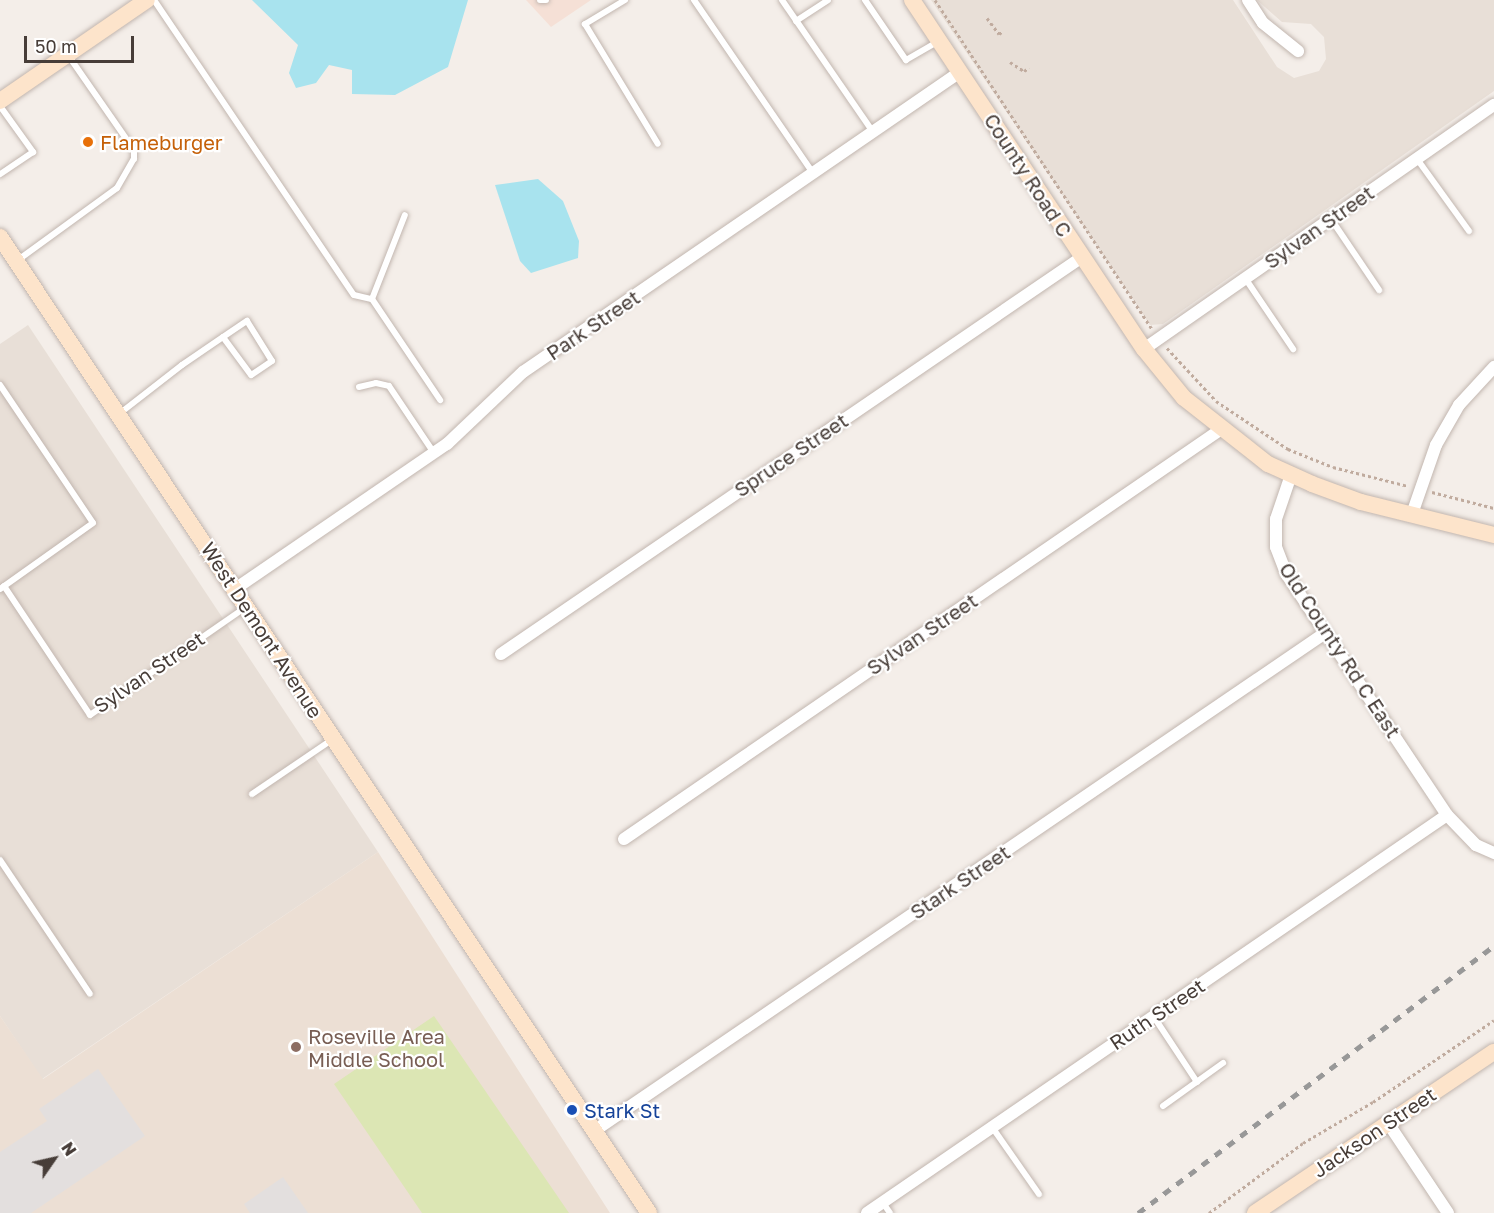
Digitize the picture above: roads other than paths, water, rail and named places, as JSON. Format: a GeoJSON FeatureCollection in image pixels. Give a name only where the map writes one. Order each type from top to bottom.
{"type":"FeatureCollection","features":[{"type":"Feature","properties":{"kind":"street"},"geometry":{"type":"LineString","coordinates":[[0,101],[147,0]]}},
{"type":"Feature","properties":{"kind":"street","name":"County Road C"},"geometry":{"type":"LineString","coordinates":[[912,0],[1144,349],[1184,398],[1220,430],[1268,464],[1291,475],[1361,502],[1494,535]]}},
{"type":"Feature","properties":{"kind":"street"},"geometry":{"type":"LineString","coordinates":[[1248,0],[1263,23],[1298,51]]}},
{"type":"Feature","properties":{"kind":"street","name":"Park Street"},"geometry":{"type":"LineString","coordinates":[[235,589],[434,453],[523,372],[960,72]]}},
{"type":"Feature","properties":{"kind":"street","name":"Sylvan Street"},"geometry":{"type":"LineString","coordinates":[[1144,349],[1494,105]]}},
{"type":"Feature","properties":{"kind":"street","name":"West Demont Avenue"},"geometry":{"type":"LineString","coordinates":[[1,239],[649,1213]]}},
{"type":"Feature","properties":{"kind":"street","name":"Spruce Street"},"geometry":{"type":"LineString","coordinates":[[501,654],[1082,257]]}},
{"type":"Feature","properties":{"kind":"street"},"geometry":{"type":"LineString","coordinates":[[1412,514],[1436,445],[1459,405],[1494,367]]}},
{"type":"Feature","properties":{"kind":"street","name":"Sylvan Street"},"geometry":{"type":"LineString","coordinates":[[624,839],[1220,430]]}},
{"type":"Feature","properties":{"kind":"street","name":"Old County Rd C East"},"geometry":{"type":"LineString","coordinates":[[1291,475],[1276,519],[1276,548],[1287,575],[1447,815],[1476,845],[1494,853]]}},
{"type":"Feature","properties":{"kind":"street","name":"Stark Street"},"geometry":{"type":"LineString","coordinates":[[594,1131],[1325,633]]}},
{"type":"Feature","properties":{"kind":"street","name":"Ruth Street"},"geometry":{"type":"LineString","coordinates":[[867,1213],[886,1208],[992,1127],[1447,815]]}},
{"type":"Feature","properties":{"kind":"street","name":"Jackson Street"},"geometry":{"type":"LineString","coordinates":[[1254,1213],[1494,1052]]}},
{"type":"Feature","properties":{"kind":"street"},"geometry":{"type":"LineString","coordinates":[[1388,1123],[1448,1213]]}},
{"type":"Feature","properties":{"kind":"lane"},"geometry":{"type":"LineString","coordinates":[[154,0],[354,295],[372,299],[440,400]]}},
{"type":"Feature","properties":{"kind":"lane"},"geometry":{"type":"LineString","coordinates":[[540,0],[546,0]]}},
{"type":"Feature","properties":{"kind":"lane"},"geometry":{"type":"LineString","coordinates":[[625,0],[585,24],[658,144]]}},
{"type":"Feature","properties":{"kind":"lane"},"geometry":{"type":"LineString","coordinates":[[694,0],[813,173]]}},
{"type":"Feature","properties":{"kind":"lane"},"geometry":{"type":"LineString","coordinates":[[782,0],[873,132]]}},
{"type":"Feature","properties":{"kind":"lane"},"geometry":{"type":"LineString","coordinates":[[796,21],[828,0]]}},
{"type":"Feature","properties":{"kind":"lane"},"geometry":{"type":"LineString","coordinates":[[866,0],[906,60],[940,41]]}},
{"type":"Feature","properties":{"kind":"lane"},"geometry":{"type":"LineString","coordinates":[[16,261],[117,188],[134,159],[134,150],[68,54]]}},
{"type":"Feature","properties":{"kind":"lane"},"geometry":{"type":"LineString","coordinates":[[0,106],[33,152],[0,174]]}},
{"type":"Feature","properties":{"kind":"lane"},"geometry":{"type":"LineString","coordinates":[[1417,159],[1469,231]]}},
{"type":"Feature","properties":{"kind":"lane"},"geometry":{"type":"LineString","coordinates":[[372,299],[405,215]]}},
{"type":"Feature","properties":{"kind":"lane"},"geometry":{"type":"LineString","coordinates":[[1331,219],[1379,290]]}},
{"type":"Feature","properties":{"kind":"lane"},"geometry":{"type":"LineString","coordinates":[[1245,278],[1293,349]]}},
{"type":"Feature","properties":{"kind":"lane"},"geometry":{"type":"LineString","coordinates":[[118,414],[223,337],[247,321],[272,360],[251,375],[223,337]]}},
{"type":"Feature","properties":{"kind":"lane"},"geometry":{"type":"LineString","coordinates":[[359,387],[376,383],[393,389],[434,453]]}},
{"type":"Feature","properties":{"kind":"lane"},"geometry":{"type":"LineString","coordinates":[[0,385],[93,523],[2,587]]}},
{"type":"Feature","properties":{"kind":"lane","name":"Sylvan Street"},"geometry":{"type":"LineString","coordinates":[[2,587],[90,715],[246,607]]}},
{"type":"Feature","properties":{"kind":"lane"},"geometry":{"type":"LineString","coordinates":[[252,794],[333,738]]}},
{"type":"Feature","properties":{"kind":"lane"},"geometry":{"type":"LineString","coordinates":[[0,860],[90,994]]}},
{"type":"Feature","properties":{"kind":"lane"},"geometry":{"type":"LineString","coordinates":[[1154,1017],[1197,1082]]}},
{"type":"Feature","properties":{"kind":"lane"},"geometry":{"type":"LineString","coordinates":[[1162,1106],[1223,1063]]}},
{"type":"Feature","properties":{"kind":"lane"},"geometry":{"type":"LineString","coordinates":[[992,1127],[1039,1194]]}},
{"type":"Feature","properties":{"kind":"water"},"geometry":{"type":"Polygon","coordinates":[[[252,0],[468,0],[448,67],[395,95],[352,94],[352,70],[329,65],[316,83],[296,88],[289,73],[298,45],[252,0]]]}},
{"type":"Feature","properties":{"kind":"water"},"geometry":{"type":"Polygon","coordinates":[[[538,179],[563,201],[579,241],[578,258],[531,273],[520,261],[495,185],[538,179]]]}},
{"type":"Feature","properties":{"kind":"railway"},"geometry":{"type":"LineString","coordinates":[[1138,1213],[1494,946]]}},
{"type":"Feature","properties":{"kind":"place","name":"Flameburger"},"geometry":{"type":"Point","coordinates":[88,142]}},
{"type":"Feature","properties":{"kind":"place","name":"Roseville Area Middle School"},"geometry":{"type":"Point","coordinates":[296,1047]}},
{"type":"Feature","properties":{"kind":"place","name":"Stark St"},"geometry":{"type":"Point","coordinates":[572,1110]}}]}
